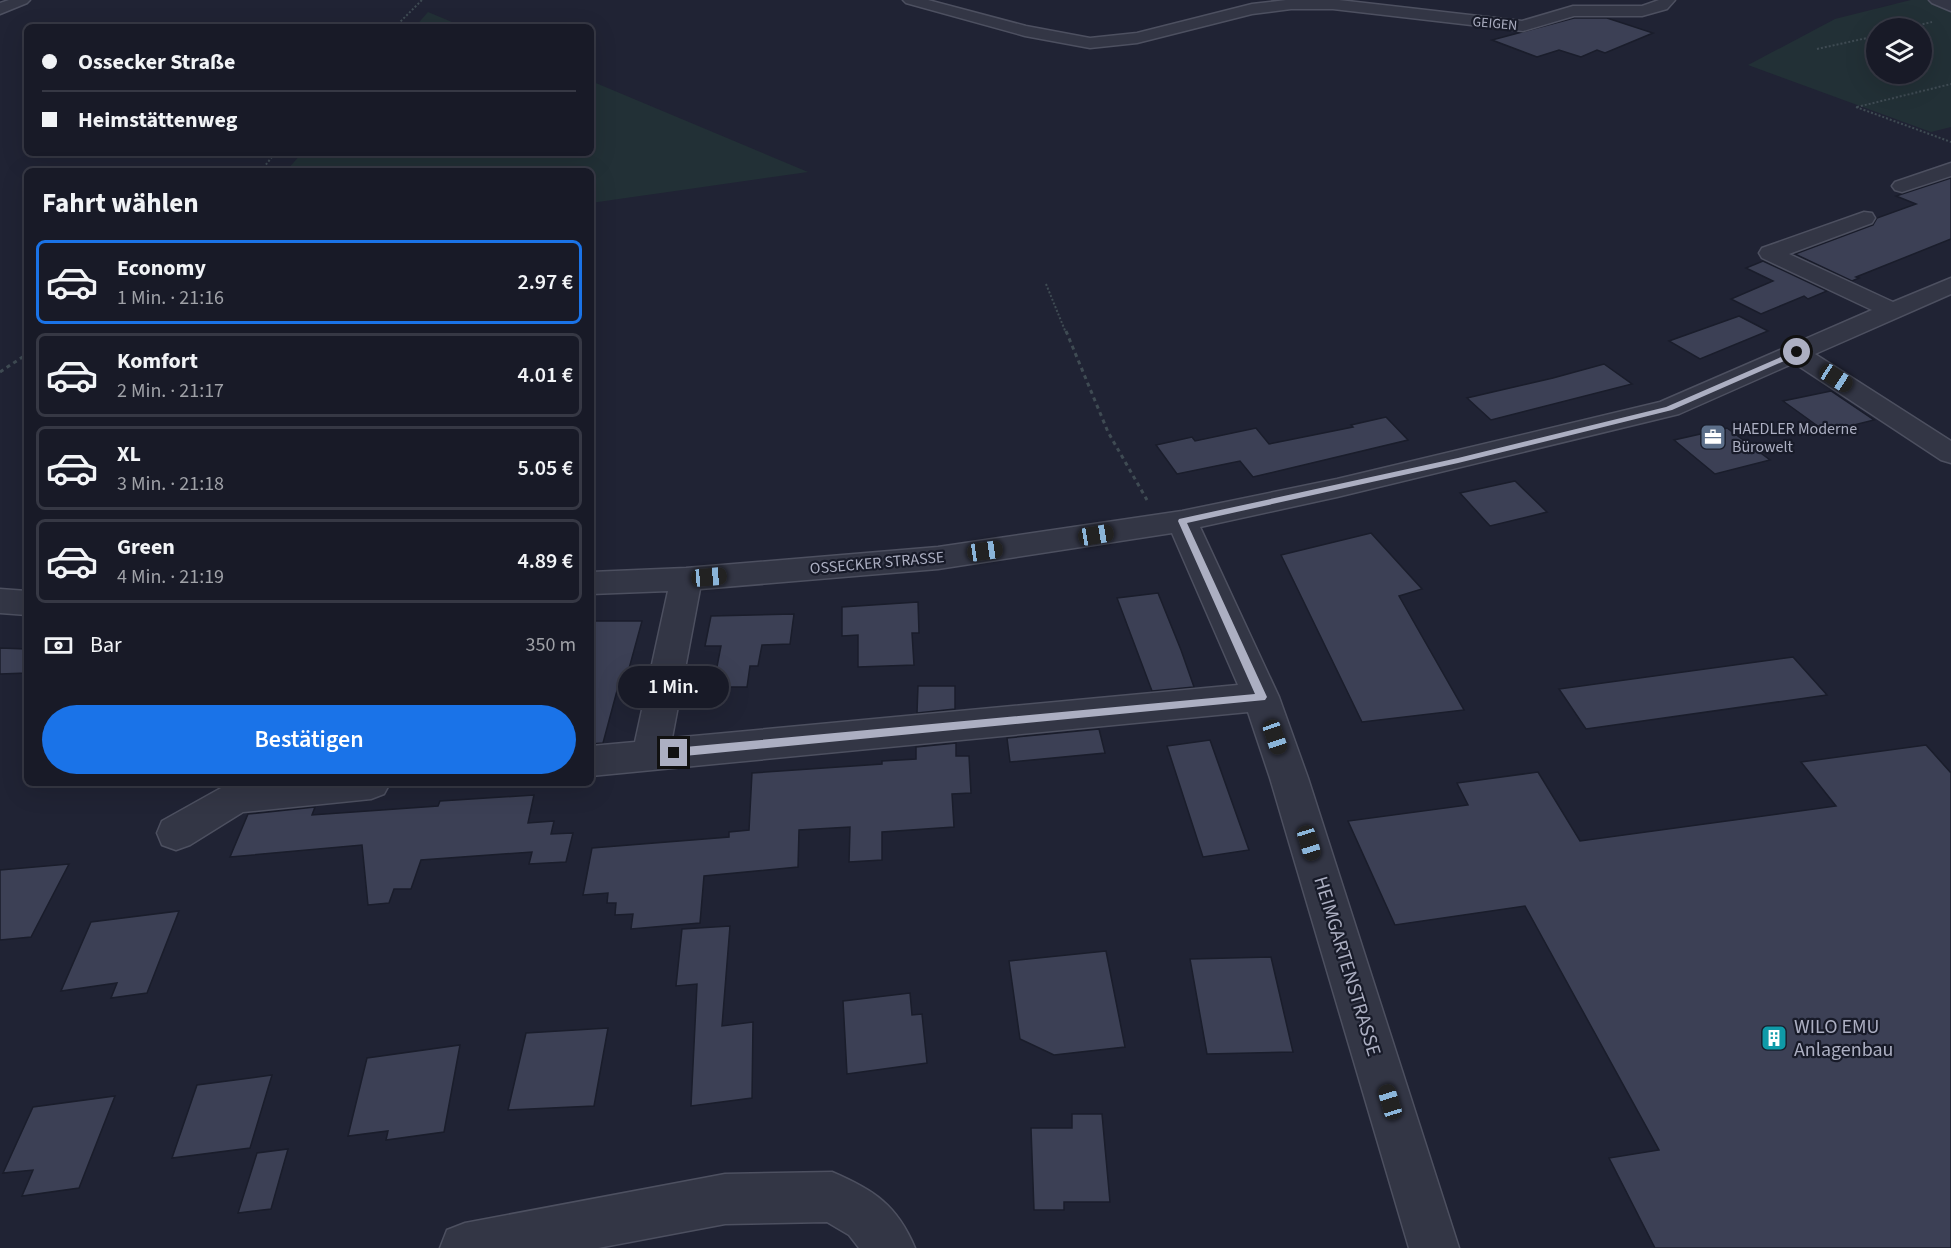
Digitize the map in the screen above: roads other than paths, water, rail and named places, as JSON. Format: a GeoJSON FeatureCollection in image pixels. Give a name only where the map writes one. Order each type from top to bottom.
{"type":"FeatureCollection","features":[{"type":"Feature","properties":{"kind":"street"},"geometry":{"type":"LineString","coordinates":[[0,9],[22,0]]}},
{"type":"Feature","properties":{"kind":"street","name":"GEIGEN"},"geometry":{"type":"LineString","coordinates":[[911,0],[1024,31],[1090,43],[1137,38],[1252,9],[1291,4],[1333,4],[1523,26],[1573,11],[1642,11],[1662,6],[1667,0]]}},
{"type":"Feature","properties":{"kind":"street"},"geometry":{"type":"LineString","coordinates":[[1937,0],[1951,6]]}},
{"type":"Feature","properties":{"kind":"street"},"geometry":{"type":"LineString","coordinates":[[1902,186],[1951,169]]}},
{"type":"Feature","properties":{"kind":"street"},"geometry":{"type":"LineString","coordinates":[[1864,218],[1770,253],[1893,311]]}},
{"type":"Feature","properties":{"kind":"street","name":"OSSECKER STRASSE"},"geometry":{"type":"LineString","coordinates":[[594,583],[686,579],[938,558],[1182,521],[1458,461],[1669,408],[1951,285]]}},
{"type":"Feature","properties":{"kind":"street"},"geometry":{"type":"LineString","coordinates":[[1797,352],[1951,454]]}},
{"type":"Feature","properties":{"kind":"street","name":"HEIMGARTENSTRASSE"},"geometry":{"type":"LineString","coordinates":[[1182,521],[1262,697],[1293,789],[1434,1248]]}},
{"type":"Feature","properties":{"kind":"street"},"geometry":{"type":"LineString","coordinates":[[651,755],[686,579]]}},
{"type":"Feature","properties":{"kind":"street"},"geometry":{"type":"LineString","coordinates":[[0,601],[24,603]]}},
{"type":"Feature","properties":{"kind":"street"},"geometry":{"type":"LineString","coordinates":[[594,761],[1262,697]]}},
{"type":"Feature","properties":{"kind":"street"},"geometry":{"type":"LineString","coordinates":[[176,833],[236,796],[340,786]]}},
{"type":"Feature","properties":{"kind":"street"},"geometry":{"type":"LineString","coordinates":[[465,1248],[725,1199],[832,1197],[867,1218],[890,1248]]}},
{"type":"Feature","properties":{"kind":"place","name":"HAEDLER Moderne Bürowelt"},"geometry":{"type":"Point","coordinates":[1713,437]}},
{"type":"Feature","properties":{"kind":"place","name":"WILO EMU Anlagenbau"},"geometry":{"type":"Point","coordinates":[1774,1038]}}]}
